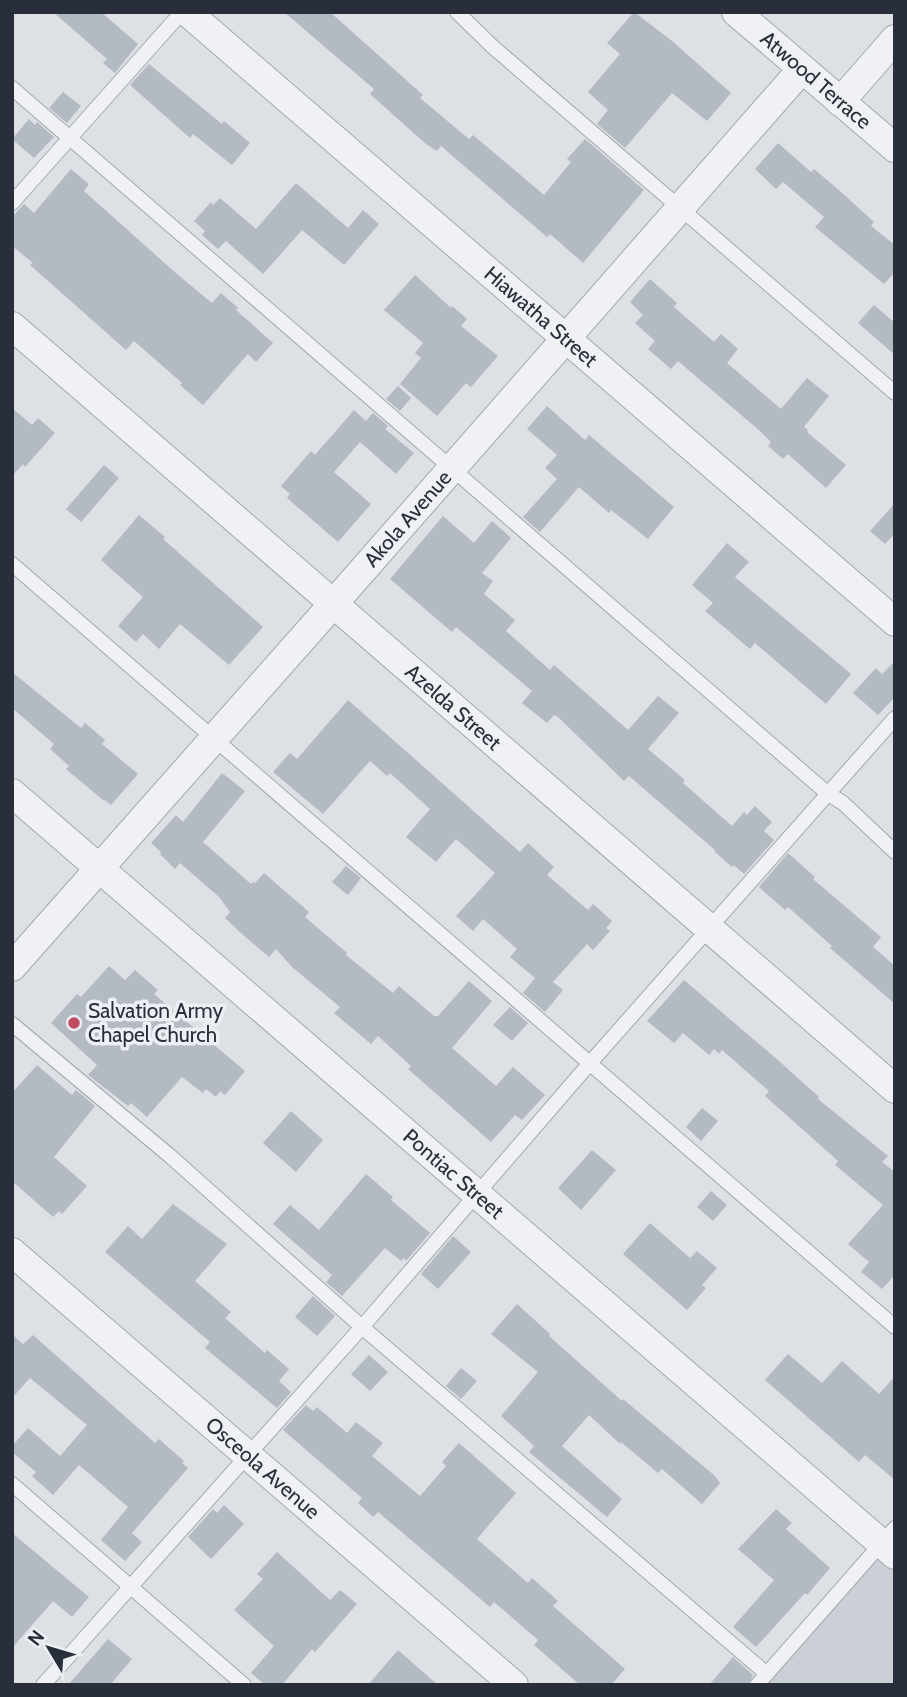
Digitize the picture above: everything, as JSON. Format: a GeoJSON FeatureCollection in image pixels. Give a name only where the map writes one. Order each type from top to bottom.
{"type":"FeatureCollection","features":[{"type":"Feature","properties":{"kind":"street","name":"Hiawatha Street"},"geometry":{"type":"LineString","coordinates":[[185,12],[895,622]]}},
{"type":"Feature","properties":{"kind":"street","name":"Atwood Terrace"},"geometry":{"type":"LineString","coordinates":[[736,12],[895,148]]}},
{"type":"Feature","properties":{"kind":"street"},"geometry":{"type":"LineString","coordinates":[[840,102],[895,39]]}},
{"type":"Feature","properties":{"kind":"street","name":"Akola Avenue"},"geometry":{"type":"LineString","coordinates":[[12,967],[802,69]]}},
{"type":"Feature","properties":{"kind":"street","name":"Azelda Street"},"geometry":{"type":"LineString","coordinates":[[12,326],[895,1089]]}},
{"type":"Feature","properties":{"kind":"street","name":"Pontiac Street"},"geometry":{"type":"LineString","coordinates":[[12,793],[476,1194],[890,1542]]}},
{"type":"Feature","properties":{"kind":"street","name":"Osceola Avenue"},"geometry":{"type":"LineString","coordinates":[[12,1252],[513,1685]]}},
{"type":"Feature","properties":{"kind":"lane"},"geometry":{"type":"LineString","coordinates":[[12,202],[185,12]]}},
{"type":"Feature","properties":{"kind":"lane"},"geometry":{"type":"LineString","coordinates":[[457,12],[493,47],[895,393]]}},
{"type":"Feature","properties":{"kind":"lane"},"geometry":{"type":"LineString","coordinates":[[12,88],[827,793],[843,803],[895,852]]}},
{"type":"Feature","properties":{"kind":"lane"},"geometry":{"type":"LineString","coordinates":[[12,564],[895,1327]]}},
{"type":"Feature","properties":{"kind":"lane"},"geometry":{"type":"LineString","coordinates":[[43,1685],[362,1327],[590,1063],[895,718]]}},
{"type":"Feature","properties":{"kind":"lane"},"geometry":{"type":"LineString","coordinates":[[12,1024],[170,1156],[762,1679],[890,1542]]}},
{"type":"Feature","properties":{"kind":"lane"},"geometry":{"type":"LineString","coordinates":[[12,1484],[244,1685]]}},
{"type":"Feature","properties":{"kind":"shaded area"},"geometry":{"type":"Polygon","coordinates":[[[895,1527],[895,1685],[750,1685],[878,1546],[895,1527]]]}},
{"type":"Feature","properties":{"kind":"building"},"geometry":{"type":"Polygon","coordinates":[[[53,12],[101,12],[138,44],[115,73],[103,63],[107,59],[53,12]]]}},
{"type":"Feature","properties":{"kind":"building"},"geometry":{"type":"Polygon","coordinates":[[[284,12],[330,12],[423,95],[420,98],[469,139],[473,135],[544,195],[571,162],[567,159],[585,139],[644,190],[583,263],[550,234],[547,237],[441,146],[437,151],[426,144],[370,94],[374,89],[284,12]]]}},
{"type":"Feature","properties":{"kind":"building"},"geometry":{"type":"Polygon","coordinates":[[[634,12],[731,93],[707,121],[672,93],[625,148],[597,124],[608,110],[588,92],[620,54],[607,43],[634,12]]]}},
{"type":"Feature","properties":{"kind":"building"},"geometry":{"type":"Polygon","coordinates":[[[149,64],[222,124],[224,121],[250,143],[232,165],[193,134],[190,138],[130,85],[149,64]]]}},
{"type":"Feature","properties":{"kind":"building"},"geometry":{"type":"Polygon","coordinates":[[[63,92],[81,106],[67,123],[49,108],[63,92]]]}},
{"type":"Feature","properties":{"kind":"building"},"geometry":{"type":"Polygon","coordinates":[[[29,119],[35,125],[37,122],[54,137],[34,158],[12,139],[29,119]]]}},
{"type":"Feature","properties":{"kind":"building"},"geometry":{"type":"Polygon","coordinates":[[[778,143],[811,172],[814,169],[840,191],[874,222],[871,226],[895,245],[895,272],[884,284],[815,227],[824,217],[783,182],[776,189],[755,169],[778,143]]]}},
{"type":"Feature","properties":{"kind":"building"},"geometry":{"type":"Polygon","coordinates":[[[71,169],[89,184],[84,191],[178,275],[212,303],[221,293],[273,343],[256,362],[248,354],[203,405],[134,341],[126,350],[12,246],[12,217],[24,204],[34,213],[71,169]]]}},
{"type":"Feature","properties":{"kind":"building"},"geometry":{"type":"Polygon","coordinates":[[[296,183],[348,228],[363,210],[379,224],[344,265],[302,230],[263,274],[226,241],[218,249],[202,235],[205,231],[194,221],[211,202],[213,205],[220,198],[256,229],[296,183]]]}},
{"type":"Feature","properties":{"kind":"building"},"geometry":{"type":"Polygon","coordinates":[[[415,275],[467,319],[461,326],[498,356],[471,387],[466,383],[437,416],[400,384],[421,358],[415,353],[423,343],[384,310],[415,275]]]}},
{"type":"Feature","properties":{"kind":"building"},"geometry":{"type":"Polygon","coordinates":[[[650,279],[677,303],[674,307],[714,342],[721,334],[738,349],[727,363],[781,409],[807,378],[829,396],[804,427],[846,465],[826,488],[788,454],[783,459],[768,446],[771,442],[761,432],[678,361],[671,369],[648,349],[655,341],[635,323],[643,315],[630,302],[650,279]]]}},
{"type":"Feature","properties":{"kind":"building"},"geometry":{"type":"Polygon","coordinates":[[[874,305],[895,323],[895,355],[858,323],[874,305]]]}},
{"type":"Feature","properties":{"kind":"building"},"geometry":{"type":"Polygon","coordinates":[[[398,386],[411,398],[400,411],[386,399],[398,386]]]}},
{"type":"Feature","properties":{"kind":"building"},"geometry":{"type":"Polygon","coordinates":[[[547,406],[585,440],[589,435],[674,507],[648,539],[611,510],[609,513],[579,487],[540,532],[523,517],[557,479],[545,468],[557,455],[527,429],[547,406]]]}},
{"type":"Feature","properties":{"kind":"building"},"geometry":{"type":"Polygon","coordinates":[[[12,408],[32,425],[38,418],[55,433],[25,467],[23,464],[12,476],[12,408]]]}},
{"type":"Feature","properties":{"kind":"building"},"geometry":{"type":"Polygon","coordinates":[[[354,410],[366,421],[373,413],[388,426],[385,429],[414,453],[396,474],[360,442],[334,472],[371,504],[338,542],[287,498],[290,494],[281,486],[311,451],[315,455],[354,410]]]}},
{"type":"Feature","properties":{"kind":"building"},"geometry":{"type":"Polygon","coordinates":[[[104,465],[119,478],[81,522],[66,509],[104,465]]]}},
{"type":"Feature","properties":{"kind":"building"},"geometry":{"type":"Polygon","coordinates":[[[895,503],[895,533],[885,544],[870,531],[895,503]]]}},
{"type":"Feature","properties":{"kind":"building"},"geometry":{"type":"Polygon","coordinates":[[[139,515],[263,627],[229,665],[180,624],[159,649],[143,634],[136,642],[118,626],[143,597],[101,560],[139,515]]]}},
{"type":"Feature","properties":{"kind":"building"},"geometry":{"type":"Polygon","coordinates":[[[443,516],[474,543],[492,521],[511,538],[482,573],[493,581],[484,594],[515,620],[506,631],[550,670],[554,665],[628,730],[658,696],[679,713],[648,749],[685,780],[683,783],[732,826],[744,812],[747,815],[755,806],[772,822],[764,831],[774,840],[744,874],[734,865],[732,867],[629,776],[624,781],[558,717],[554,715],[547,723],[522,703],[532,691],[456,627],[452,632],[390,579],[443,516]]]}},
{"type":"Feature","properties":{"kind":"building"},"geometry":{"type":"Polygon","coordinates":[[[727,543],[749,562],[735,577],[851,674],[826,704],[755,643],[750,649],[705,611],[713,603],[692,585],[727,543]]]}},
{"type":"Feature","properties":{"kind":"building"},"geometry":{"type":"Polygon","coordinates":[[[895,661],[895,697],[878,715],[853,693],[876,668],[882,674],[895,661]]]}},
{"type":"Feature","properties":{"kind":"building"},"geometry":{"type":"Polygon","coordinates":[[[12,672],[81,728],[85,723],[105,740],[102,744],[138,774],[111,805],[66,769],[69,766],[50,749],[54,744],[12,708],[12,672]]]}},
{"type":"Feature","properties":{"kind":"building"},"geometry":{"type":"Polygon","coordinates":[[[348,700],[520,852],[528,843],[554,867],[547,875],[588,910],[593,904],[612,921],[606,928],[610,931],[593,950],[587,944],[553,982],[563,990],[545,1012],[523,993],[535,978],[510,957],[517,949],[483,919],[473,931],[456,916],[495,873],[456,839],[436,862],[406,837],[430,809],[390,773],[387,776],[370,761],[323,814],[273,772],[290,753],[297,759],[348,700]]]}},
{"type":"Feature","properties":{"kind":"building"},"geometry":{"type":"Polygon","coordinates":[[[222,773],[245,791],[203,842],[251,884],[264,873],[309,912],[305,917],[347,953],[346,955],[393,993],[399,986],[434,1016],[438,1016],[469,981],[492,1001],[452,1048],[496,1086],[513,1067],[545,1095],[522,1120],[515,1115],[491,1142],[408,1069],[411,1066],[378,1036],[371,1044],[334,1013],[340,1007],[292,967],[276,949],[269,957],[242,934],[225,918],[230,912],[219,897],[180,863],[175,869],[160,854],[151,843],[176,815],[183,822],[222,773]]]}},
{"type":"Feature","properties":{"kind":"building"},"geometry":{"type":"Polygon","coordinates":[[[788,853],[815,877],[813,879],[881,937],[873,947],[895,966],[895,1004],[830,948],[832,946],[788,907],[785,910],[759,887],[788,853]]]}},
{"type":"Feature","properties":{"kind":"building"},"geometry":{"type":"Polygon","coordinates":[[[346,866],[361,878],[348,895],[332,882],[346,866]]]}},
{"type":"Feature","properties":{"kind":"building"},"geometry":{"type":"Polygon","coordinates":[[[109,966],[125,980],[135,970],[158,990],[154,994],[245,1071],[225,1095],[220,1091],[216,1097],[206,1089],[203,1093],[182,1077],[147,1117],[131,1103],[128,1106],[88,1075],[97,1065],[51,1023],[77,994],[81,997],[109,966]]]}},
{"type":"Feature","properties":{"kind":"building"},"geometry":{"type":"Polygon","coordinates":[[[684,980],[779,1061],[819,1097],[818,1099],[888,1156],[882,1162],[895,1172],[895,1275],[882,1289],[861,1272],[869,1262],[848,1244],[883,1205],[835,1165],[838,1161],[765,1096],[769,1091],[722,1050],[719,1054],[714,1049],[709,1055],[683,1033],[674,1043],[647,1021],[684,980]]]}},
{"type":"Feature","properties":{"kind":"building"},"geometry":{"type":"Polygon","coordinates":[[[510,1007],[528,1023],[512,1041],[493,1025],[510,1007]]]}},
{"type":"Feature","properties":{"kind":"building"},"geometry":{"type":"Polygon","coordinates":[[[37,1065],[72,1095],[76,1090],[95,1106],[54,1157],[87,1186],[62,1214],[59,1211],[53,1217],[12,1181],[12,1093],[37,1065]]]}},
{"type":"Feature","properties":{"kind":"building"},"geometry":{"type":"Polygon","coordinates":[[[702,1108],[718,1121],[701,1141],[686,1127],[702,1108]]]}},
{"type":"Feature","properties":{"kind":"building"},"geometry":{"type":"Polygon","coordinates":[[[291,1111],[323,1140],[296,1172],[263,1143],[291,1111]]]}},
{"type":"Feature","properties":{"kind":"building"},"geometry":{"type":"Polygon","coordinates":[[[592,1150],[616,1170],[581,1210],[558,1188],[592,1150]]]}},
{"type":"Feature","properties":{"kind":"building"},"geometry":{"type":"Polygon","coordinates":[[[366,1174],[393,1197],[391,1200],[430,1233],[406,1261],[404,1258],[401,1261],[385,1248],[342,1296],[326,1282],[332,1275],[273,1224],[290,1205],[319,1230],[366,1174]]]}},
{"type":"Feature","properties":{"kind":"building"},"geometry":{"type":"Polygon","coordinates":[[[711,1191],[727,1205],[713,1221],[697,1207],[711,1191]]]}},
{"type":"Feature","properties":{"kind":"building"},"geometry":{"type":"Polygon","coordinates":[[[173,1204],[227,1244],[195,1281],[231,1312],[225,1318],[265,1353],[267,1350],[289,1369],[279,1381],[291,1392],[277,1408],[205,1348],[210,1342],[105,1252],[128,1226],[142,1239],[173,1204]]]}},
{"type":"Feature","properties":{"kind":"building"},"geometry":{"type":"Polygon","coordinates":[[[650,1223],[690,1258],[697,1251],[717,1268],[702,1285],[706,1288],[687,1310],[623,1254],[650,1223]]]}},
{"type":"Feature","properties":{"kind":"building"},"geometry":{"type":"Polygon","coordinates":[[[453,1236],[471,1252],[438,1289],[421,1274],[453,1236]]]}},
{"type":"Feature","properties":{"kind":"building"},"geometry":{"type":"Polygon","coordinates":[[[313,1296],[335,1316],[317,1336],[295,1317],[313,1296]]]}},
{"type":"Feature","properties":{"kind":"building"},"geometry":{"type":"Polygon","coordinates":[[[517,1304],[622,1401],[623,1399],[715,1476],[720,1483],[702,1504],[662,1469],[658,1473],[621,1442],[620,1444],[589,1415],[562,1446],[622,1499],[607,1517],[529,1452],[534,1446],[501,1416],[538,1372],[491,1334],[517,1304]]]}},
{"type":"Feature","properties":{"kind":"building"},"geometry":{"type":"Polygon","coordinates":[[[12,1334],[23,1344],[33,1335],[155,1443],[159,1439],[184,1461],[182,1463],[188,1468],[132,1533],[142,1542],[125,1561],[101,1540],[128,1507],[79,1465],[53,1495],[32,1476],[36,1472],[12,1452],[12,1446],[28,1428],[60,1456],[87,1425],[30,1378],[12,1398],[12,1334]]]}},
{"type":"Feature","properties":{"kind":"building"},"geometry":{"type":"Polygon","coordinates":[[[788,1354],[822,1383],[842,1361],[879,1394],[895,1376],[895,1480],[865,1455],[859,1462],[765,1380],[788,1354]]]}},
{"type":"Feature","properties":{"kind":"building"},"geometry":{"type":"Polygon","coordinates":[[[369,1355],[388,1372],[370,1391],[351,1374],[369,1355]]]}},
{"type":"Feature","properties":{"kind":"building"},"geometry":{"type":"Polygon","coordinates":[[[461,1368],[477,1381],[461,1399],[446,1386],[461,1368]]]}},
{"type":"Feature","properties":{"kind":"building"},"geometry":{"type":"Polygon","coordinates":[[[306,1405],[313,1411],[317,1407],[347,1433],[356,1422],[383,1443],[372,1456],[420,1496],[446,1466],[442,1462],[459,1443],[516,1493],[477,1539],[528,1583],[532,1578],[558,1601],[553,1606],[625,1669],[611,1685],[580,1685],[534,1645],[538,1640],[494,1602],[490,1607],[378,1512],[373,1517],[358,1503],[362,1498],[283,1430],[306,1405]]]}},
{"type":"Feature","properties":{"kind":"building"},"geometry":{"type":"Polygon","coordinates":[[[224,1505],[244,1524],[211,1559],[188,1537],[213,1509],[217,1513],[224,1505]]]}},
{"type":"Feature","properties":{"kind":"building"},"geometry":{"type":"Polygon","coordinates":[[[776,1509],[792,1523],[786,1529],[830,1568],[756,1647],[733,1627],[774,1580],[738,1549],[776,1509]]]}},
{"type":"Feature","properties":{"kind":"building"},"geometry":{"type":"Polygon","coordinates":[[[12,1533],[89,1597],[72,1617],[53,1601],[12,1648],[12,1533]]]}},
{"type":"Feature","properties":{"kind":"building"},"geometry":{"type":"Polygon","coordinates":[[[277,1552],[330,1600],[340,1590],[357,1604],[315,1652],[312,1649],[282,1685],[265,1685],[251,1673],[274,1646],[234,1610],[263,1579],[257,1574],[277,1552]]]}},
{"type":"Feature","properties":{"kind":"building"},"geometry":{"type":"Polygon","coordinates":[[[108,1639],[132,1659],[110,1685],[68,1685],[108,1639]]]}},
{"type":"Feature","properties":{"kind":"building"},"geometry":{"type":"Polygon","coordinates":[[[398,1650],[438,1685],[368,1685],[398,1650]]]}},
{"type":"Feature","properties":{"kind":"building"},"geometry":{"type":"Polygon","coordinates":[[[733,1657],[753,1675],[748,1685],[709,1685],[733,1657]]]}},
{"type":"Feature","properties":{"kind":"place","name":"Salvation Army Chapel Church"},"geometry":{"type":"Point","coordinates":[74,1023]}}]}
